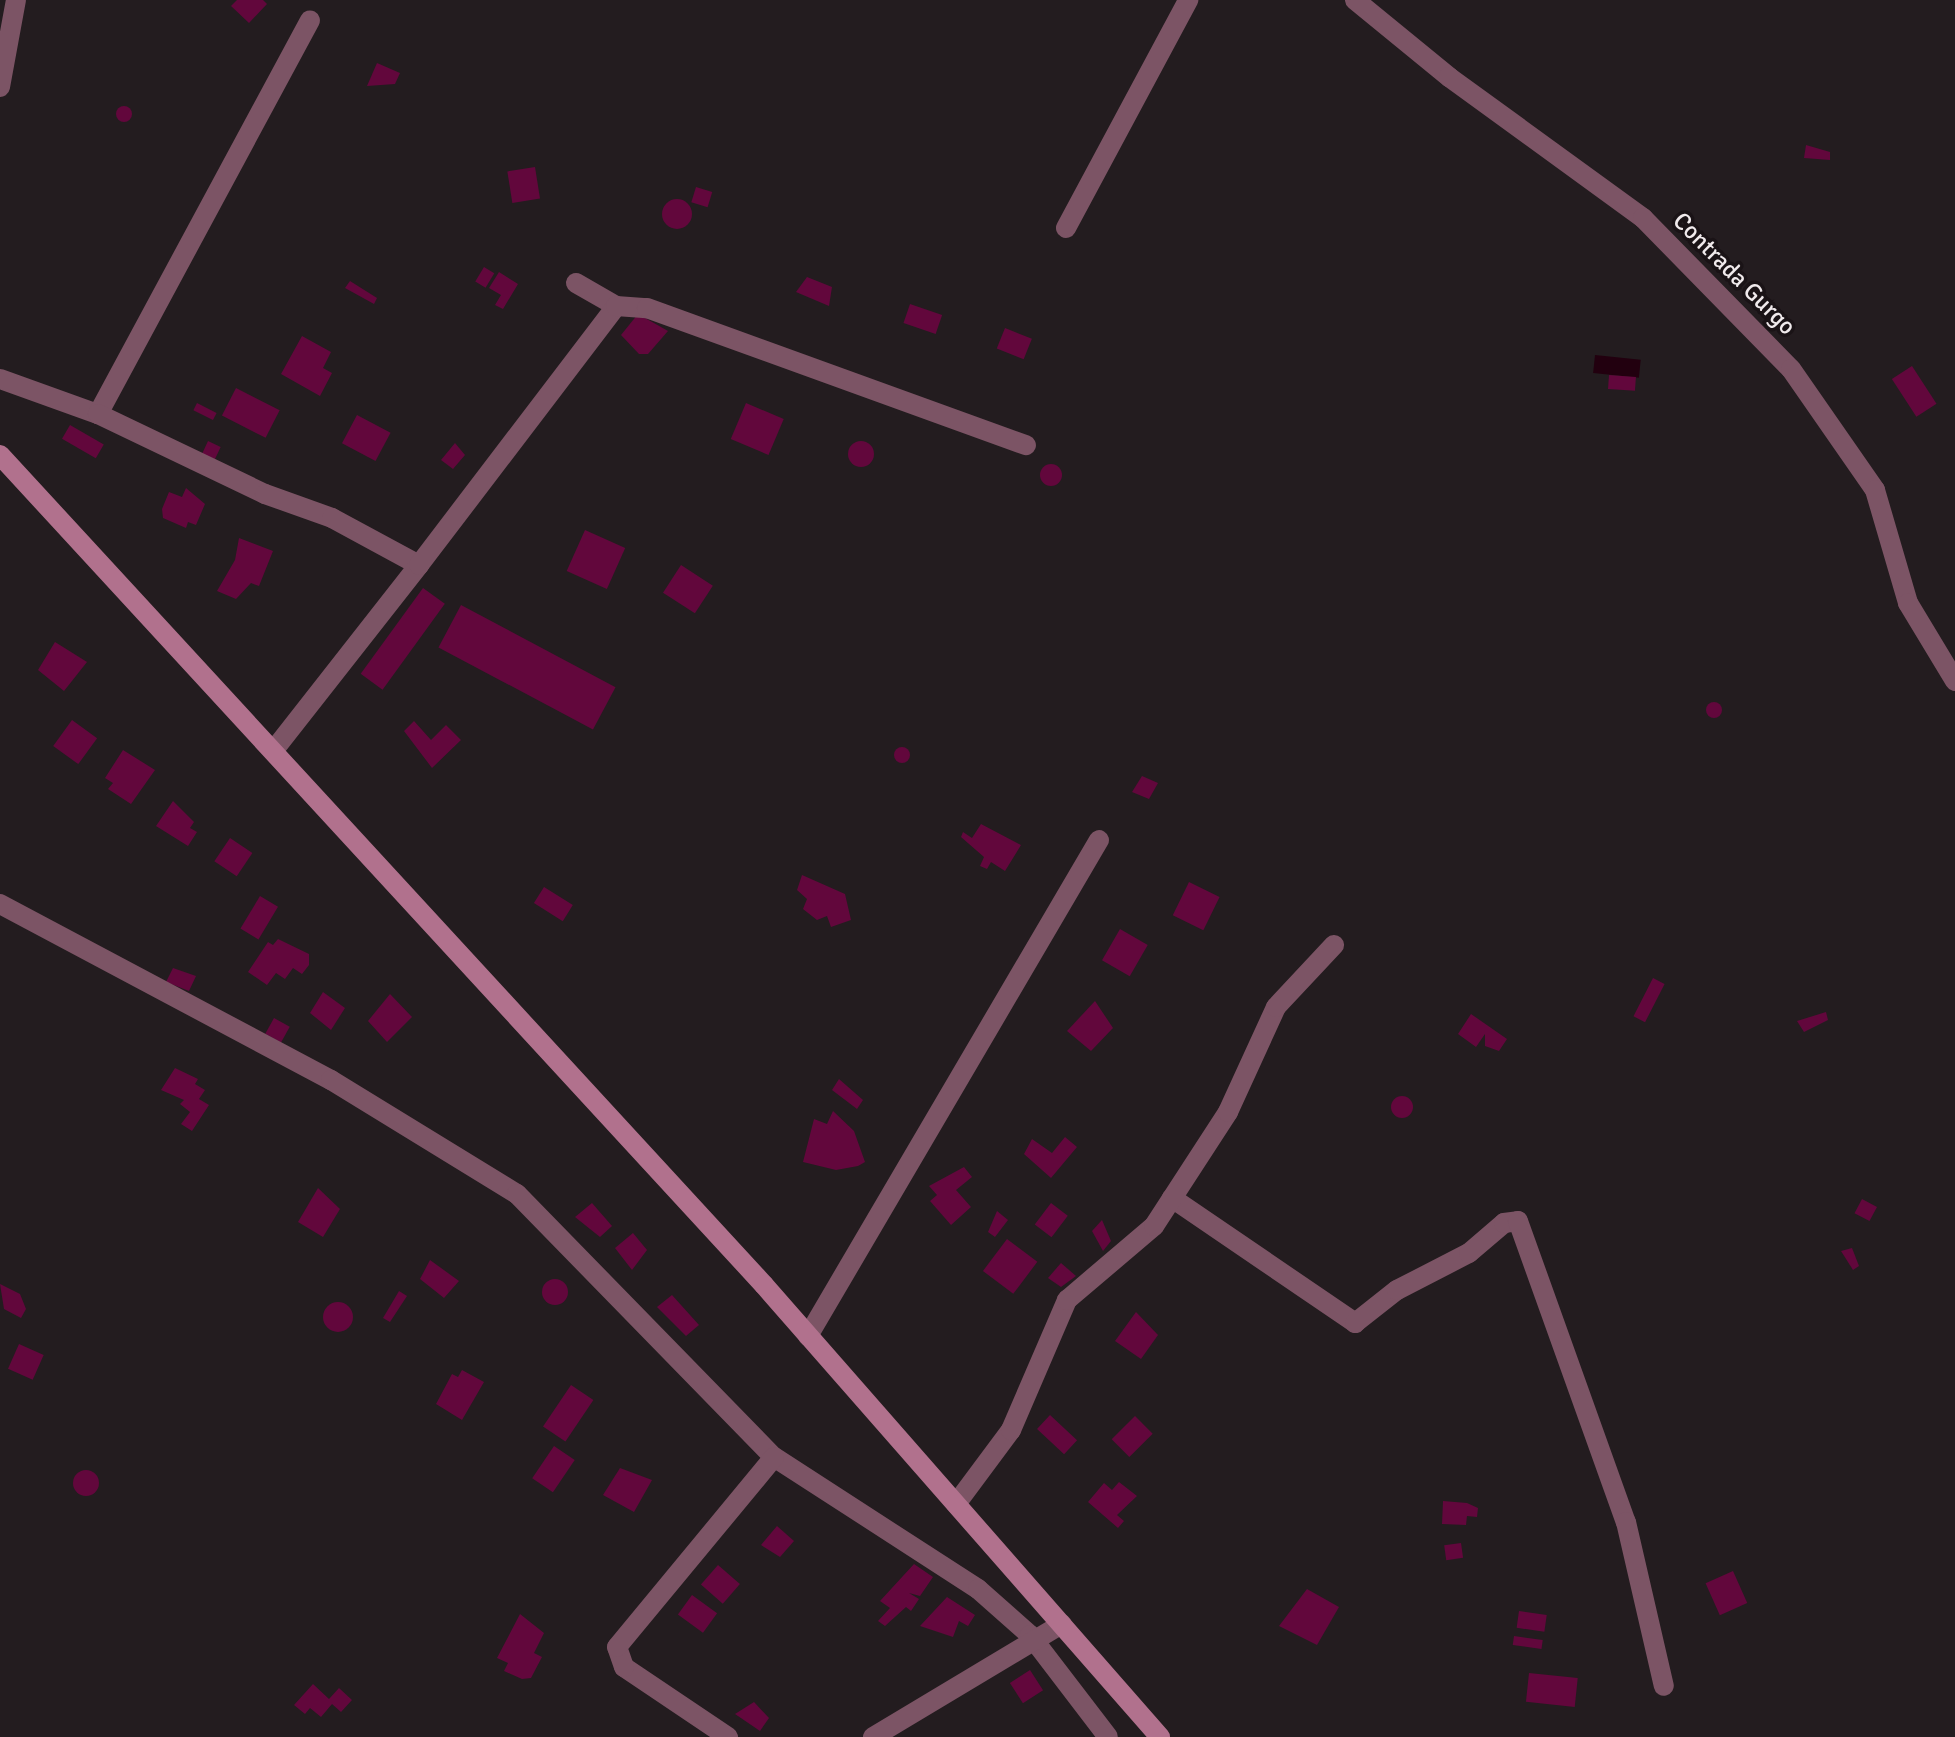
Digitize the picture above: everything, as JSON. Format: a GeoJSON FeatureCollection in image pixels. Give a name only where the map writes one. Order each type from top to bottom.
{"type":"FeatureCollection","features":[{"type":"Feature","properties":{"kind":"main road"},"geometry":{"type":"LineString","coordinates":[[0,455],[274,750],[808,1336],[1160,1737]]}},
{"type":"Feature","properties":{"kind":"street"},"geometry":{"type":"LineString","coordinates":[[0,87],[16,0]]}},
{"type":"Feature","properties":{"kind":"street"},"geometry":{"type":"LineString","coordinates":[[1066,228],[1188,0]]}},
{"type":"Feature","properties":{"kind":"street","name":"Contrada Gurgo"},"geometry":{"type":"LineString","coordinates":[[1355,0],[1449,77],[1643,218],[1791,369],[1875,490],[1908,603],[1955,681]]}},
{"type":"Feature","properties":{"kind":"street"},"geometry":{"type":"LineString","coordinates":[[98,414],[310,21]]}},
{"type":"Feature","properties":{"kind":"street"},"geometry":{"type":"LineString","coordinates":[[576,283],[616,306],[647,308],[1026,445]]}},
{"type":"Feature","properties":{"kind":"street"},"geometry":{"type":"LineString","coordinates":[[274,750],[616,306]]}},
{"type":"Feature","properties":{"kind":"street"},"geometry":{"type":"LineString","coordinates":[[0,379],[98,414],[265,494],[332,518],[419,565]]}},
{"type":"Feature","properties":{"kind":"street"},"geometry":{"type":"LineString","coordinates":[[808,1336],[1099,840]]}},
{"type":"Feature","properties":{"kind":"street"},"geometry":{"type":"LineString","coordinates":[[0,904],[331,1080],[517,1194],[774,1457],[978,1589],[1037,1642],[1108,1737]]}},
{"type":"Feature","properties":{"kind":"street"},"geometry":{"type":"LineString","coordinates":[[956,1504],[1011,1430],[1067,1300],[1146,1235],[1228,1112],[1276,1007],[1334,945]]}},
{"type":"Feature","properties":{"kind":"street"},"geometry":{"type":"LineString","coordinates":[[1172,1198],[1355,1323],[1397,1290],[1469,1253],[1504,1223],[1518,1221],[1626,1522],[1664,1686]]}},
{"type":"Feature","properties":{"kind":"street"},"geometry":{"type":"LineString","coordinates":[[728,1737],[624,1667],[617,1647],[774,1457]]}},
{"type":"Feature","properties":{"kind":"street"},"geometry":{"type":"LineString","coordinates":[[873,1737],[1037,1642],[1062,1624]]}},
{"type":"Feature","properties":{"kind":"shaded area"},"geometry":{"type":"Polygon","coordinates":[[[1595,355],[1641,360],[1639,378],[1593,373],[1595,355]]]}},
{"type":"Feature","properties":{"kind":"building"},"geometry":{"type":"Polygon","coordinates":[[[237,0],[263,0],[267,4],[249,23],[231,6],[237,0]]]}},
{"type":"Feature","properties":{"kind":"building"},"geometry":{"type":"Polygon","coordinates":[[[377,63],[400,73],[395,84],[367,86],[377,63]]]}},
{"type":"Feature","properties":{"kind":"building"},"geometry":{"type":"Polygon","coordinates":[[[121,106],[127,106],[132,114],[130,120],[121,122],[116,117],[116,111],[121,106]]]}},
{"type":"Feature","properties":{"kind":"building"},"geometry":{"type":"Polygon","coordinates":[[[1806,145],[1830,152],[1830,160],[1804,158],[1806,145]]]}},
{"type":"Feature","properties":{"kind":"building"},"geometry":{"type":"Polygon","coordinates":[[[535,167],[540,199],[512,203],[507,171],[535,167]]]}},
{"type":"Feature","properties":{"kind":"building"},"geometry":{"type":"Polygon","coordinates":[[[696,187],[712,192],[708,207],[691,202],[696,187]]]}},
{"type":"Feature","properties":{"kind":"building"},"geometry":{"type":"Polygon","coordinates":[[[677,199],[688,203],[692,214],[688,225],[677,229],[666,225],[662,214],[666,203],[677,199]]]}},
{"type":"Feature","properties":{"kind":"building"},"geometry":{"type":"Polygon","coordinates":[[[484,267],[494,273],[486,288],[475,282],[484,267]]]}},
{"type":"Feature","properties":{"kind":"building"},"geometry":{"type":"Polygon","coordinates":[[[499,272],[518,284],[503,309],[495,305],[501,295],[489,288],[499,272]]]}},
{"type":"Feature","properties":{"kind":"building"},"geometry":{"type":"Polygon","coordinates":[[[807,277],[832,287],[829,306],[796,292],[807,277]]]}},
{"type":"Feature","properties":{"kind":"building"},"geometry":{"type":"Polygon","coordinates":[[[350,281],[377,298],[374,304],[345,288],[350,281]]]}},
{"type":"Feature","properties":{"kind":"building"},"geometry":{"type":"Polygon","coordinates":[[[910,304],[942,315],[936,334],[903,323],[910,304]]]}},
{"type":"Feature","properties":{"kind":"building"},"geometry":{"type":"Polygon","coordinates":[[[638,314],[668,331],[648,354],[639,354],[621,335],[638,314]]]}},
{"type":"Feature","properties":{"kind":"building"},"geometry":{"type":"Polygon","coordinates":[[[1005,328],[1032,339],[1024,359],[997,348],[1005,328]]]}},
{"type":"Feature","properties":{"kind":"building"},"geometry":{"type":"Polygon","coordinates":[[[302,336],[331,352],[323,368],[332,373],[320,396],[281,374],[302,336]]]}},
{"type":"Feature","properties":{"kind":"building"},"geometry":{"type":"Polygon","coordinates":[[[1912,366],[1937,404],[1916,417],[1892,379],[1912,366]]]}},
{"type":"Feature","properties":{"kind":"building"},"geometry":{"type":"Polygon","coordinates":[[[1609,375],[1636,377],[1635,391],[1608,389],[1609,375]]]}},
{"type":"Feature","properties":{"kind":"building"},"geometry":{"type":"Polygon","coordinates":[[[236,388],[280,410],[266,438],[222,416],[236,388]]]}},
{"type":"Feature","properties":{"kind":"building"},"geometry":{"type":"Polygon","coordinates":[[[197,403],[217,413],[213,420],[193,410],[197,403]]]}},
{"type":"Feature","properties":{"kind":"building"},"geometry":{"type":"Polygon","coordinates":[[[746,403],[784,419],[769,455],[731,439],[746,403]]]}},
{"type":"Feature","properties":{"kind":"building"},"geometry":{"type":"Polygon","coordinates":[[[357,415],[391,433],[376,461],[342,443],[357,415]]]}},
{"type":"Feature","properties":{"kind":"building"},"geometry":{"type":"Polygon","coordinates":[[[70,425],[104,444],[96,458],[62,439],[70,425]]]}},
{"type":"Feature","properties":{"kind":"building"},"geometry":{"type":"Polygon","coordinates":[[[208,441],[221,447],[215,460],[202,454],[208,441]]]}},
{"type":"Feature","properties":{"kind":"building"},"geometry":{"type":"Polygon","coordinates":[[[861,441],[870,445],[874,454],[870,463],[861,467],[852,463],[848,454],[852,445],[861,441]]]}},
{"type":"Feature","properties":{"kind":"building"},"geometry":{"type":"Polygon","coordinates":[[[455,443],[465,455],[453,469],[441,460],[455,443]]]}},
{"type":"Feature","properties":{"kind":"building"},"geometry":{"type":"Polygon","coordinates":[[[1051,464],[1059,467],[1062,475],[1059,483],[1051,486],[1043,483],[1040,475],[1043,467],[1051,464]]]}},
{"type":"Feature","properties":{"kind":"building"},"geometry":{"type":"Polygon","coordinates":[[[186,488],[205,504],[196,525],[188,522],[186,528],[163,518],[162,509],[169,492],[182,497],[186,488]]]}},
{"type":"Feature","properties":{"kind":"building"},"geometry":{"type":"Polygon","coordinates":[[[585,530],[625,548],[607,589],[567,571],[585,530]]]}},
{"type":"Feature","properties":{"kind":"building"},"geometry":{"type":"Polygon","coordinates":[[[239,538],[273,551],[259,586],[251,583],[236,599],[217,591],[235,560],[239,538]]]}},
{"type":"Feature","properties":{"kind":"building"},"geometry":{"type":"Polygon","coordinates":[[[681,565],[713,586],[695,613],[663,593],[681,565]]]}},
{"type":"Feature","properties":{"kind":"building"},"geometry":{"type":"Polygon","coordinates":[[[423,588],[445,604],[383,690],[361,674],[423,588]]]}},
{"type":"Feature","properties":{"kind":"building"},"geometry":{"type":"Polygon","coordinates":[[[461,605],[616,687],[593,730],[438,647],[461,605]]]}},
{"type":"Feature","properties":{"kind":"building"},"geometry":{"type":"Polygon","coordinates":[[[55,642],[87,662],[64,691],[38,670],[55,642]]]}},
{"type":"Feature","properties":{"kind":"building"},"geometry":{"type":"Polygon","coordinates":[[[1714,702],[1722,710],[1714,718],[1706,710],[1714,702]]]}},
{"type":"Feature","properties":{"kind":"building"},"geometry":{"type":"Polygon","coordinates":[[[72,720],[97,738],[78,764],[53,746],[72,720]]]}},
{"type":"Feature","properties":{"kind":"building"},"geometry":{"type":"Polygon","coordinates":[[[414,721],[431,740],[446,725],[461,740],[432,768],[404,731],[414,721]]]}},
{"type":"Feature","properties":{"kind":"building"},"geometry":{"type":"Polygon","coordinates":[[[902,747],[908,749],[908,761],[902,763],[896,761],[894,755],[896,749],[902,747]]]}},
{"type":"Feature","properties":{"kind":"building"},"geometry":{"type":"Polygon","coordinates":[[[123,750],[155,770],[131,804],[108,789],[113,783],[105,778],[123,750]]]}},
{"type":"Feature","properties":{"kind":"building"},"geometry":{"type":"Polygon","coordinates":[[[1142,776],[1158,783],[1149,799],[1132,792],[1142,776]]]}},
{"type":"Feature","properties":{"kind":"building"},"geometry":{"type":"Polygon","coordinates":[[[173,801],[194,822],[190,828],[197,832],[188,846],[156,826],[173,801]]]}},
{"type":"Feature","properties":{"kind":"building"},"geometry":{"type":"Polygon","coordinates":[[[981,824],[1021,845],[1005,871],[991,862],[987,869],[980,866],[984,857],[961,837],[963,832],[972,838],[981,824]]]}},
{"type":"Feature","properties":{"kind":"building"},"geometry":{"type":"Polygon","coordinates":[[[230,838],[252,853],[237,876],[214,861],[230,838]]]}},
{"type":"Feature","properties":{"kind":"building"},"geometry":{"type":"Polygon","coordinates":[[[802,875],[845,894],[851,920],[831,927],[827,916],[817,920],[803,909],[807,899],[797,890],[802,875]]]}},
{"type":"Feature","properties":{"kind":"building"},"geometry":{"type":"Polygon","coordinates":[[[1189,882],[1220,897],[1203,930],[1173,915],[1189,882]]]}},
{"type":"Feature","properties":{"kind":"building"},"geometry":{"type":"Polygon","coordinates":[[[544,887],[573,905],[563,921],[534,903],[544,887]]]}},
{"type":"Feature","properties":{"kind":"building"},"geometry":{"type":"Polygon","coordinates":[[[260,896],[278,907],[258,939],[240,929],[260,896]]]}},
{"type":"Feature","properties":{"kind":"building"},"geometry":{"type":"Polygon","coordinates":[[[1120,929],[1148,945],[1130,976],[1102,960],[1120,929]]]}},
{"type":"Feature","properties":{"kind":"building"},"geometry":{"type":"Polygon","coordinates":[[[278,939],[309,954],[309,965],[302,974],[293,968],[285,979],[276,973],[267,985],[248,972],[268,942],[273,945],[278,939]]]}},
{"type":"Feature","properties":{"kind":"building"},"geometry":{"type":"Polygon","coordinates":[[[173,968],[196,976],[189,991],[166,982],[173,968]]]}},
{"type":"Feature","properties":{"kind":"building"},"geometry":{"type":"Polygon","coordinates":[[[1653,978],[1665,984],[1645,1022],[1633,1016],[1653,978]]]}},
{"type":"Feature","properties":{"kind":"building"},"geometry":{"type":"Polygon","coordinates":[[[323,992],[345,1008],[331,1030],[310,1013],[323,992]]]}},
{"type":"Feature","properties":{"kind":"building"},"geometry":{"type":"Polygon","coordinates":[[[390,994],[412,1017],[387,1042],[368,1021],[390,994]]]}},
{"type":"Feature","properties":{"kind":"building"},"geometry":{"type":"Polygon","coordinates":[[[1095,1001],[1113,1028],[1091,1051],[1067,1031],[1095,1001]]]}},
{"type":"Feature","properties":{"kind":"building"},"geometry":{"type":"Polygon","coordinates":[[[1826,1012],[1828,1020],[1804,1032],[1797,1021],[1826,1012]]]}},
{"type":"Feature","properties":{"kind":"building"},"geometry":{"type":"Polygon","coordinates":[[[1471,1014],[1507,1039],[1499,1051],[1485,1046],[1485,1034],[1476,1047],[1458,1034],[1471,1014]]]}},
{"type":"Feature","properties":{"kind":"building"},"geometry":{"type":"Polygon","coordinates":[[[274,1018],[290,1027],[281,1042],[265,1034],[274,1018]]]}},
{"type":"Feature","properties":{"kind":"building"},"geometry":{"type":"Polygon","coordinates":[[[175,1068],[198,1079],[195,1084],[205,1090],[199,1099],[209,1105],[192,1131],[181,1124],[190,1112],[180,1104],[184,1100],[161,1090],[175,1068]]]}},
{"type":"Feature","properties":{"kind":"building"},"geometry":{"type":"Polygon","coordinates":[[[839,1079],[863,1100],[857,1109],[832,1090],[839,1079]]]}},
{"type":"Feature","properties":{"kind":"building"},"geometry":{"type":"Polygon","coordinates":[[[1402,1096],[1410,1099],[1413,1107],[1410,1115],[1402,1118],[1394,1115],[1391,1107],[1394,1099],[1402,1096]]]}},
{"type":"Feature","properties":{"kind":"building"},"geometry":{"type":"Polygon","coordinates":[[[833,1111],[854,1131],[865,1162],[858,1166],[836,1170],[803,1162],[814,1119],[827,1124],[833,1111]]]}},
{"type":"Feature","properties":{"kind":"building"},"geometry":{"type":"Polygon","coordinates":[[[1065,1137],[1077,1147],[1051,1178],[1024,1154],[1032,1139],[1052,1153],[1065,1137]]]}},
{"type":"Feature","properties":{"kind":"building"},"geometry":{"type":"Polygon","coordinates":[[[964,1167],[972,1177],[956,1190],[971,1207],[951,1225],[930,1201],[937,1195],[929,1186],[964,1167]]]}},
{"type":"Feature","properties":{"kind":"building"},"geometry":{"type":"Polygon","coordinates":[[[318,1188],[340,1209],[323,1237],[298,1222],[318,1188]]]}},
{"type":"Feature","properties":{"kind":"building"},"geometry":{"type":"Polygon","coordinates":[[[1862,1199],[1877,1207],[1869,1221],[1854,1213],[1862,1199]]]}},
{"type":"Feature","properties":{"kind":"building"},"geometry":{"type":"Polygon","coordinates":[[[592,1203],[612,1226],[600,1237],[575,1217],[592,1203]]]}},
{"type":"Feature","properties":{"kind":"building"},"geometry":{"type":"Polygon","coordinates":[[[1051,1203],[1068,1216],[1052,1237],[1035,1225],[1051,1203]]]}},
{"type":"Feature","properties":{"kind":"building"},"geometry":{"type":"Polygon","coordinates":[[[997,1211],[1008,1220],[995,1237],[988,1232],[997,1211]]]}},
{"type":"Feature","properties":{"kind":"building"},"geometry":{"type":"Polygon","coordinates":[[[1102,1220],[1111,1241],[1103,1251],[1092,1231],[1102,1220]]]}},
{"type":"Feature","properties":{"kind":"building"},"geometry":{"type":"Polygon","coordinates":[[[633,1233],[647,1250],[632,1270],[615,1248],[633,1233]]]}},
{"type":"Feature","properties":{"kind":"building"},"geometry":{"type":"Polygon","coordinates":[[[1007,1239],[1037,1262],[1013,1294],[983,1271],[1007,1239]]]}},
{"type":"Feature","properties":{"kind":"building"},"geometry":{"type":"Polygon","coordinates":[[[1852,1248],[1859,1266],[1853,1270],[1841,1251],[1852,1248]]]}},
{"type":"Feature","properties":{"kind":"building"},"geometry":{"type":"Polygon","coordinates":[[[430,1260],[459,1281],[444,1298],[420,1279],[430,1260]]]}},
{"type":"Feature","properties":{"kind":"building"},"geometry":{"type":"Polygon","coordinates":[[[1061,1263],[1076,1276],[1061,1287],[1048,1278],[1061,1263]]]}},
{"type":"Feature","properties":{"kind":"building"},"geometry":{"type":"Polygon","coordinates":[[[555,1279],[564,1283],[568,1292],[564,1301],[555,1305],[546,1301],[542,1292],[546,1283],[555,1279]]]}},
{"type":"Feature","properties":{"kind":"building"},"geometry":{"type":"Polygon","coordinates":[[[0,1284],[20,1294],[26,1309],[21,1318],[4,1309],[0,1284]]]}},
{"type":"Feature","properties":{"kind":"building"},"geometry":{"type":"Polygon","coordinates":[[[399,1291],[407,1296],[390,1322],[383,1318],[399,1291]]]}},
{"type":"Feature","properties":{"kind":"building"},"geometry":{"type":"Polygon","coordinates":[[[672,1295],[699,1325],[686,1336],[657,1307],[672,1295]]]}},
{"type":"Feature","properties":{"kind":"building"},"geometry":{"type":"Polygon","coordinates":[[[338,1302],[348,1307],[353,1317],[348,1327],[338,1332],[328,1327],[323,1317],[328,1307],[338,1302]]]}},
{"type":"Feature","properties":{"kind":"building"},"geometry":{"type":"Polygon","coordinates":[[[1136,1312],[1158,1335],[1141,1359],[1115,1341],[1136,1312]]]}},
{"type":"Feature","properties":{"kind":"building"},"geometry":{"type":"Polygon","coordinates":[[[19,1344],[44,1355],[33,1380],[8,1369],[19,1344]]]}},
{"type":"Feature","properties":{"kind":"building"},"geometry":{"type":"Polygon","coordinates":[[[462,1370],[484,1382],[462,1420],[436,1404],[452,1374],[458,1377],[462,1370]]]}},
{"type":"Feature","properties":{"kind":"building"},"geometry":{"type":"Polygon","coordinates":[[[571,1385],[593,1400],[565,1442],[543,1426],[571,1385]]]}},
{"type":"Feature","properties":{"kind":"building"},"geometry":{"type":"Polygon","coordinates":[[[1050,1415],[1077,1440],[1064,1454],[1037,1429],[1050,1415]]]}},
{"type":"Feature","properties":{"kind":"building"},"geometry":{"type":"Polygon","coordinates":[[[1135,1416],[1153,1434],[1129,1457],[1112,1439],[1135,1416]]]}},
{"type":"Feature","properties":{"kind":"building"},"geometry":{"type":"Polygon","coordinates":[[[554,1446],[575,1460],[553,1492],[532,1478],[554,1446]]]}},
{"type":"Feature","properties":{"kind":"building"},"geometry":{"type":"Polygon","coordinates":[[[620,1468],[652,1480],[634,1512],[603,1495],[620,1468]]]}},
{"type":"Feature","properties":{"kind":"building"},"geometry":{"type":"Polygon","coordinates":[[[86,1470],[95,1474],[99,1483],[95,1492],[86,1496],[77,1492],[73,1483],[77,1474],[86,1470]]]}},
{"type":"Feature","properties":{"kind":"building"},"geometry":{"type":"Polygon","coordinates":[[[1119,1482],[1137,1496],[1117,1515],[1124,1521],[1118,1528],[1088,1502],[1104,1483],[1112,1490],[1119,1482]]]}},
{"type":"Feature","properties":{"kind":"building"},"geometry":{"type":"Polygon","coordinates":[[[1443,1501],[1467,1503],[1478,1508],[1477,1517],[1467,1516],[1466,1525],[1442,1524],[1443,1501]]]}},
{"type":"Feature","properties":{"kind":"building"},"geometry":{"type":"Polygon","coordinates":[[[777,1526],[794,1541],[780,1557],[761,1545],[777,1526]]]}},
{"type":"Feature","properties":{"kind":"building"},"geometry":{"type":"Polygon","coordinates":[[[1461,1543],[1463,1558],[1446,1560],[1444,1545],[1461,1543]]]}},
{"type":"Feature","properties":{"kind":"building"},"geometry":{"type":"Polygon","coordinates":[[[914,1564],[933,1577],[920,1596],[909,1593],[919,1599],[911,1611],[906,1607],[885,1626],[878,1621],[890,1608],[880,1601],[914,1564]]]}},
{"type":"Feature","properties":{"kind":"building"},"geometry":{"type":"Polygon","coordinates":[[[718,1565],[740,1584],[723,1604],[701,1585],[718,1565]]]}},
{"type":"Feature","properties":{"kind":"building"},"geometry":{"type":"Polygon","coordinates":[[[1733,1571],[1747,1603],[1720,1615],[1706,1583],[1733,1571]]]}},
{"type":"Feature","properties":{"kind":"building"},"geometry":{"type":"Polygon","coordinates":[[[1307,1589],[1339,1607],[1317,1645],[1279,1626],[1307,1589]]]}},
{"type":"Feature","properties":{"kind":"building"},"geometry":{"type":"Polygon","coordinates":[[[692,1595],[717,1613],[703,1633],[678,1614],[692,1595]]]}},
{"type":"Feature","properties":{"kind":"building"},"geometry":{"type":"Polygon","coordinates":[[[947,1597],[975,1615],[968,1626],[959,1621],[953,1637],[920,1626],[947,1597]]]}},
{"type":"Feature","properties":{"kind":"building"},"geometry":{"type":"Polygon","coordinates":[[[1519,1611],[1547,1615],[1544,1632],[1517,1628],[1519,1611]]]}},
{"type":"Feature","properties":{"kind":"building"},"geometry":{"type":"Polygon","coordinates":[[[520,1614],[544,1633],[534,1653],[542,1657],[531,1678],[522,1679],[504,1671],[508,1663],[497,1658],[520,1614]]]}},
{"type":"Feature","properties":{"kind":"building"},"geometry":{"type":"Polygon","coordinates":[[[1514,1636],[1543,1640],[1541,1649],[1513,1645],[1514,1636]]]}},
{"type":"Feature","properties":{"kind":"building"},"geometry":{"type":"Polygon","coordinates":[[[1030,1670],[1043,1690],[1023,1703],[1010,1683],[1030,1670]]]}},
{"type":"Feature","properties":{"kind":"building"},"geometry":{"type":"Polygon","coordinates":[[[1529,1673],[1578,1678],[1575,1707],[1526,1702],[1529,1673]]]}},
{"type":"Feature","properties":{"kind":"building"},"geometry":{"type":"Polygon","coordinates":[[[313,1684],[329,1699],[339,1688],[352,1700],[341,1712],[332,1704],[321,1717],[310,1708],[305,1714],[294,1705],[313,1684]]]}},
{"type":"Feature","properties":{"kind":"building"},"geometry":{"type":"Polygon","coordinates":[[[754,1702],[769,1718],[760,1731],[735,1714],[754,1702]]]}}]}
